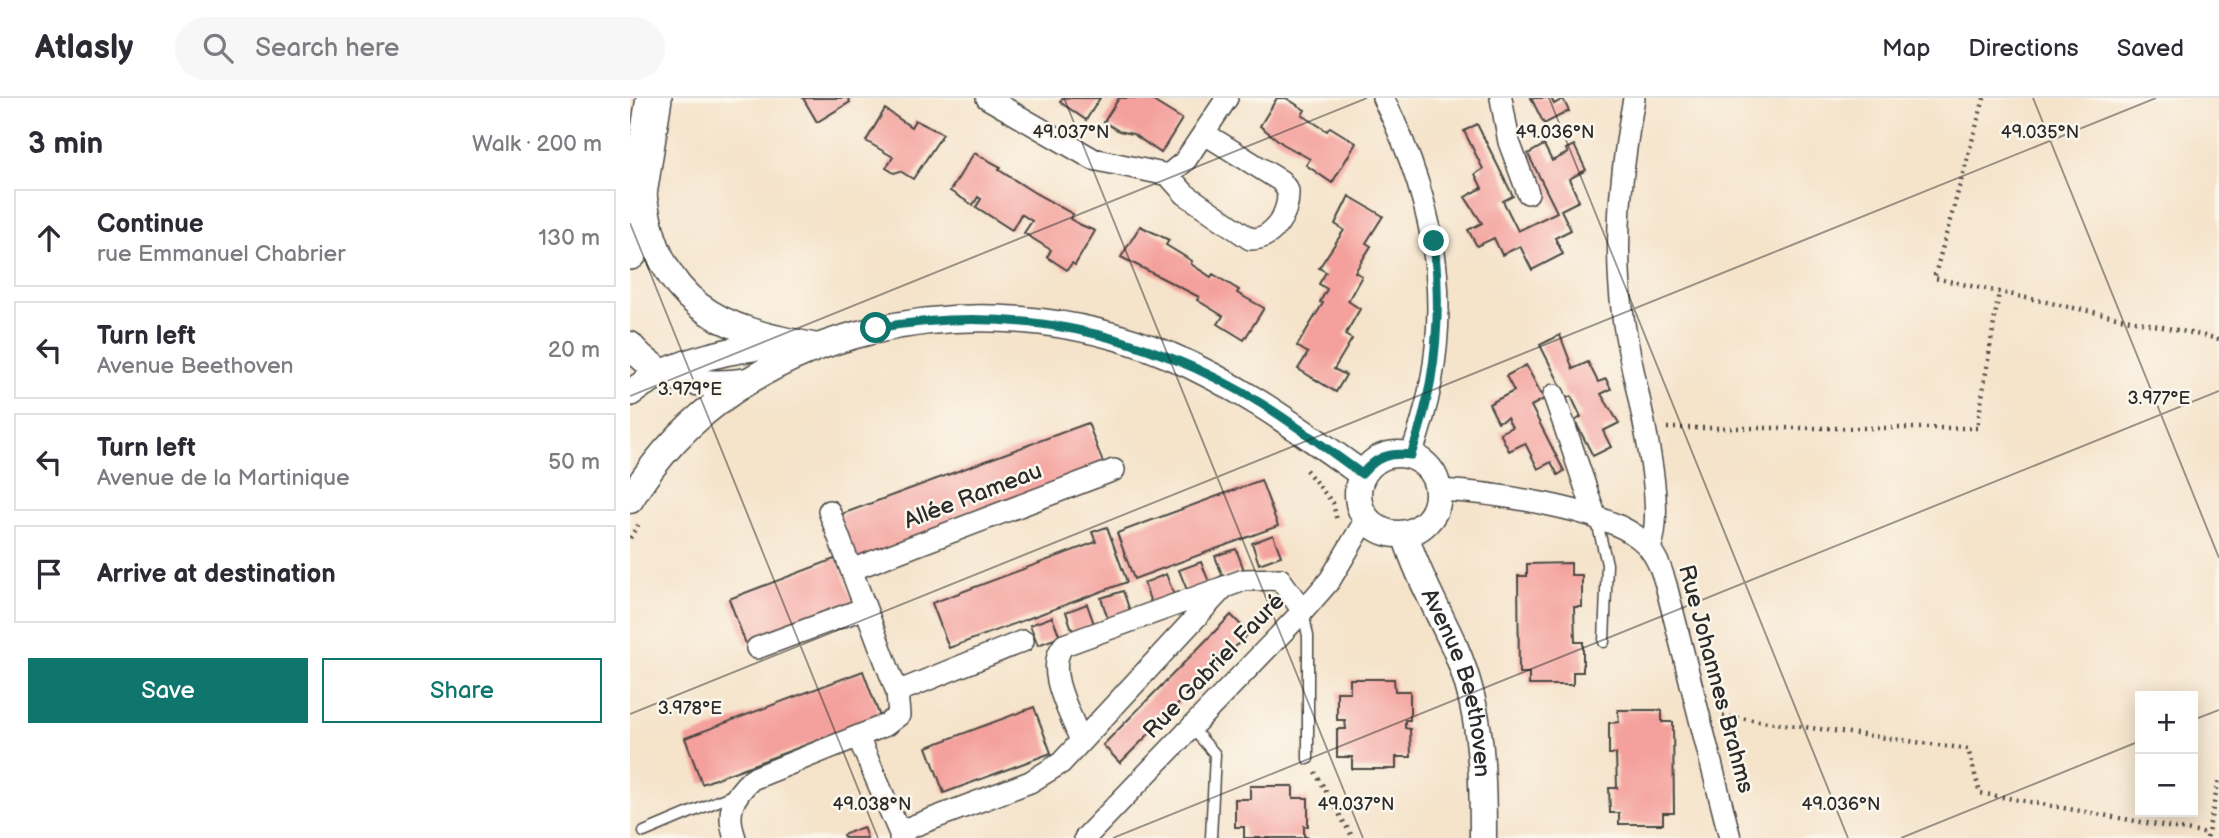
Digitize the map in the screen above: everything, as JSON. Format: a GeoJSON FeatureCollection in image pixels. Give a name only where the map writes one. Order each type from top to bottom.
{"type":"FeatureCollection","features":[{"type":"Feature","properties":{"kind":"main road"},"geometry":{"type":"LineString","coordinates":[[630,252],[654,98]]}},
{"type":"Feature","properties":{"kind":"street"},"geometry":{"type":"LineString","coordinates":[[987,98],[1093,159],[1168,174],[1185,194],[1250,239],[1262,239],[1285,213],[1288,191],[1281,181],[1205,134]]}},
{"type":"Feature","properties":{"kind":"street"},"geometry":{"type":"LineString","coordinates":[[1168,174],[1185,161],[1227,98]]}},
{"type":"Feature","properties":{"kind":"street"},"geometry":{"type":"LineString","coordinates":[[1383,98],[1408,150],[1423,191],[1434,241],[1438,282],[1435,354],[1427,400],[1411,455]]}},
{"type":"Feature","properties":{"kind":"street"},"geometry":{"type":"LineString","coordinates":[[1501,98],[1509,142],[1528,193]]}},
{"type":"Feature","properties":{"kind":"street"},"geometry":{"type":"LineString","coordinates":[[1634,98],[1621,174],[1619,265],[1623,317],[1656,496],[1655,536],[1650,548]]}},
{"type":"Feature","properties":{"kind":"street"},"geometry":{"type":"LineString","coordinates":[[642,171],[644,196],[659,248],[681,289],[693,303],[746,332],[818,347]]}},
{"type":"Feature","properties":{"kind":"street"},"geometry":{"type":"LineString","coordinates":[[637,507],[653,465],[674,442],[750,381],[818,347],[876,328],[948,319],[1014,319],[1085,329],[1165,354],[1264,405],[1362,474]]}},
{"type":"Feature","properties":{"kind":"street"},"geometry":{"type":"LineString","coordinates":[[630,345],[660,373],[696,383],[723,385],[750,381]]}},
{"type":"Feature","properties":{"kind":"street"},"geometry":{"type":"LineString","coordinates":[[630,393],[660,373],[744,349],[773,345],[818,347]]}},
{"type":"Feature","properties":{"kind":"street"},"geometry":{"type":"LineString","coordinates":[[1554,395],[1596,518]]}},
{"type":"Feature","properties":{"kind":"street"},"geometry":{"type":"LineString","coordinates":[[1397,453],[1411,455],[1424,463],[1434,475],[1439,490],[1437,505],[1430,519],[1419,529],[1405,534],[1391,534],[1366,519],[1358,497],[1362,474],[1371,463],[1383,456],[1397,453]]}},
{"type":"Feature","properties":{"kind":"street","name":"Allée Rameau"},"geometry":{"type":"LineString","coordinates":[[851,570],[1114,470]]}},
{"type":"Feature","properties":{"kind":"street","name":"Rue Johannes Brahms"},"geometry":{"type":"LineString","coordinates":[[1439,490],[1510,497],[1596,518],[1632,533],[1650,548],[1666,585],[1730,838]]}},
{"type":"Feature","properties":{"kind":"street"},"geometry":{"type":"LineString","coordinates":[[735,838],[733,800],[752,779],[886,725],[900,715],[897,692],[829,511]]}},
{"type":"Feature","properties":{"kind":"street","name":"Rue Gabriel Fauré"},"geometry":{"type":"LineString","coordinates":[[1085,838],[1303,611],[1335,572],[1366,519]]}},
{"type":"Feature","properties":{"kind":"street","name":"Avenue Beethoven"},"geometry":{"type":"LineString","coordinates":[[1405,534],[1455,648],[1473,701],[1483,762],[1483,838]]}},
{"type":"Feature","properties":{"kind":"street"},"geometry":{"type":"LineString","coordinates":[[1080,739],[1055,661],[1064,645],[1224,587],[1260,578],[1280,579],[1303,611]]}},
{"type":"Feature","properties":{"kind":"street"},"geometry":{"type":"LineString","coordinates":[[858,737],[900,837],[908,828],[1052,770],[1224,587]]}},
{"type":"Feature","properties":{"kind":"street"},"geometry":{"type":"LineString","coordinates":[[757,648],[865,608]]}},
{"type":"Feature","properties":{"kind":"street"},"geometry":{"type":"LineString","coordinates":[[897,692],[1023,641]]}},
{"type":"Feature","properties":{"kind":"lane"},"geometry":{"type":"LineString","coordinates":[[1596,518],[1607,565],[1604,642]]}},
{"type":"Feature","properties":{"kind":"lane"},"geometry":{"type":"LineString","coordinates":[[1303,611],[1308,636],[1308,759]]}},
{"type":"Feature","properties":{"kind":"lane"},"geometry":{"type":"LineString","coordinates":[[1191,727],[1215,754],[1211,838]]}},
{"type":"Feature","properties":{"kind":"lane"},"geometry":{"type":"LineString","coordinates":[[643,832],[733,800]]}},
{"type":"Feature","properties":{"kind":"path"},"geometry":{"type":"LineString","coordinates":[[1984,98],[1934,278],[2219,339]]}},
{"type":"Feature","properties":{"kind":"path"},"geometry":{"type":"LineString","coordinates":[[1643,428],[1977,428],[1999,292]]}},
{"type":"Feature","properties":{"kind":"path"},"geometry":{"type":"LineString","coordinates":[[1303,467],[1319,482],[1333,503],[1336,527]]}},
{"type":"Feature","properties":{"kind":"path"},"geometry":{"type":"LineString","coordinates":[[630,538],[637,507]]}},
{"type":"Feature","properties":{"kind":"path"},"geometry":{"type":"LineString","coordinates":[[1698,713],[1968,749],[1980,793],[2207,836],[2219,778]]}},
{"type":"Feature","properties":{"kind":"path"},"geometry":{"type":"LineString","coordinates":[[1308,759],[1353,838]]}},
{"type":"Feature","properties":{"kind":"building"},"geometry":{"type":"Polygon","coordinates":[[[803,98],[848,98],[850,102],[817,122],[803,98]]]}},
{"type":"Feature","properties":{"kind":"building"},"geometry":{"type":"Polygon","coordinates":[[[1063,98],[1100,98],[1086,120],[1060,102],[1063,98]]]}},
{"type":"Feature","properties":{"kind":"building"},"geometry":{"type":"Polygon","coordinates":[[[1119,98],[1155,98],[1153,101],[1182,119],[1161,153],[1133,134],[1119,131],[1104,122],[1119,98]]]}},
{"type":"Feature","properties":{"kind":"building"},"geometry":{"type":"Polygon","coordinates":[[[1277,98],[1286,98],[1305,110],[1302,115],[1327,131],[1330,127],[1356,143],[1332,183],[1306,165],[1310,159],[1283,144],[1260,126],[1277,98]]]}},
{"type":"Feature","properties":{"kind":"building"},"geometry":{"type":"Polygon","coordinates":[[[1531,98],[1551,98],[1554,104],[1563,99],[1569,111],[1544,124],[1531,98]]]}},
{"type":"Feature","properties":{"kind":"building"},"geometry":{"type":"Polygon","coordinates":[[[885,109],[911,127],[915,120],[943,134],[913,179],[900,171],[894,173],[886,168],[893,157],[866,141],[885,109]]]}},
{"type":"Feature","properties":{"kind":"building"},"geometry":{"type":"Polygon","coordinates":[[[1477,124],[1513,196],[1503,201],[1518,231],[1557,212],[1528,154],[1544,145],[1552,161],[1568,153],[1566,149],[1574,145],[1586,170],[1569,179],[1579,201],[1561,210],[1571,230],[1555,238],[1563,254],[1532,270],[1520,246],[1502,255],[1494,238],[1477,246],[1468,230],[1482,223],[1465,197],[1482,188],[1475,174],[1483,169],[1464,131],[1477,124]]]}},
{"type":"Feature","properties":{"kind":"building"},"geometry":{"type":"Polygon","coordinates":[[[974,153],[1001,167],[999,170],[1073,214],[1070,219],[1095,231],[1075,265],[1072,263],[1067,270],[1047,257],[1051,250],[1024,233],[1032,221],[1021,214],[1012,230],[976,207],[981,199],[978,197],[973,205],[950,191],[974,153]]]}},
{"type":"Feature","properties":{"kind":"building"},"geometry":{"type":"Polygon","coordinates":[[[1349,196],[1383,216],[1366,243],[1371,246],[1355,272],[1362,276],[1348,301],[1360,309],[1345,335],[1352,339],[1334,369],[1346,375],[1336,392],[1298,369],[1308,353],[1297,346],[1323,303],[1320,302],[1327,289],[1319,284],[1326,272],[1319,268],[1344,230],[1335,224],[1349,196]]]}},
{"type":"Feature","properties":{"kind":"building"},"geometry":{"type":"Polygon","coordinates":[[[1140,226],[1169,240],[1166,245],[1192,261],[1191,264],[1211,277],[1213,274],[1239,290],[1237,293],[1264,308],[1244,340],[1218,324],[1223,316],[1197,300],[1199,297],[1121,257],[1140,226]]]}},
{"type":"Feature","properties":{"kind":"building"},"geometry":{"type":"Polygon","coordinates":[[[1560,335],[1573,369],[1588,362],[1598,382],[1606,379],[1611,389],[1601,394],[1619,423],[1603,431],[1611,447],[1593,456],[1575,421],[1581,417],[1571,396],[1567,398],[1540,345],[1560,335]]]}},
{"type":"Feature","properties":{"kind":"building"},"geometry":{"type":"Polygon","coordinates":[[[1526,365],[1544,399],[1531,406],[1564,471],[1558,475],[1551,462],[1538,469],[1525,443],[1509,451],[1500,433],[1512,427],[1507,418],[1498,422],[1489,404],[1514,391],[1506,376],[1526,365]]]}},
{"type":"Feature","properties":{"kind":"building"},"geometry":{"type":"Polygon","coordinates":[[[1088,423],[1105,468],[856,561],[839,515],[1088,423]]]}},
{"type":"Feature","properties":{"kind":"building"},"geometry":{"type":"Polygon","coordinates":[[[1261,480],[1278,526],[1134,579],[1117,533],[1261,480]]]}},
{"type":"Feature","properties":{"kind":"building"},"geometry":{"type":"Polygon","coordinates":[[[1107,527],[1127,582],[949,648],[932,603],[1096,542],[1092,532],[1107,527]]]}},
{"type":"Feature","properties":{"kind":"building"},"geometry":{"type":"Polygon","coordinates":[[[1273,535],[1281,556],[1259,564],[1252,543],[1273,535]]]}},
{"type":"Feature","properties":{"kind":"building"},"geometry":{"type":"Polygon","coordinates":[[[1236,549],[1244,570],[1223,577],[1215,556],[1236,549]]]}},
{"type":"Feature","properties":{"kind":"building"},"geometry":{"type":"Polygon","coordinates":[[[837,558],[854,604],[746,644],[729,599],[837,558]]]}},
{"type":"Feature","properties":{"kind":"building"},"geometry":{"type":"Polygon","coordinates":[[[1201,562],[1209,582],[1187,590],[1179,570],[1201,562]]]}},
{"type":"Feature","properties":{"kind":"building"},"geometry":{"type":"Polygon","coordinates":[[[1571,563],[1571,575],[1582,575],[1582,607],[1574,607],[1575,642],[1583,642],[1583,672],[1573,672],[1573,685],[1529,685],[1529,673],[1519,673],[1518,576],[1527,576],[1527,564],[1571,563]]]}},
{"type":"Feature","properties":{"kind":"building"},"geometry":{"type":"Polygon","coordinates":[[[1166,574],[1174,595],[1151,603],[1144,583],[1166,574]]]}},
{"type":"Feature","properties":{"kind":"building"},"geometry":{"type":"Polygon","coordinates":[[[1123,591],[1130,611],[1108,619],[1101,598],[1123,591]]]}},
{"type":"Feature","properties":{"kind":"building"},"geometry":{"type":"Polygon","coordinates":[[[1087,604],[1094,624],[1073,632],[1066,612],[1087,604]]]}},
{"type":"Feature","properties":{"kind":"building"},"geometry":{"type":"Polygon","coordinates":[[[1231,615],[1249,633],[1120,763],[1103,745],[1231,615]]]}},
{"type":"Feature","properties":{"kind":"building"},"geometry":{"type":"Polygon","coordinates":[[[1052,617],[1060,637],[1038,645],[1030,625],[1052,617]]]}},
{"type":"Feature","properties":{"kind":"building"},"geometry":{"type":"Polygon","coordinates":[[[863,671],[880,717],[702,784],[685,738],[863,671]]]}},
{"type":"Feature","properties":{"kind":"building"},"geometry":{"type":"Polygon","coordinates":[[[1350,679],[1394,679],[1395,691],[1410,691],[1410,720],[1405,720],[1405,728],[1410,729],[1411,757],[1396,757],[1396,769],[1352,769],[1352,757],[1337,757],[1337,729],[1346,729],[1345,720],[1337,720],[1337,692],[1350,692],[1350,679]]]}},
{"type":"Feature","properties":{"kind":"building"},"geometry":{"type":"Polygon","coordinates":[[[1034,707],[1051,753],[944,793],[927,747],[1034,707]]]}},
{"type":"Feature","properties":{"kind":"building"},"geometry":{"type":"Polygon","coordinates":[[[1618,710],[1662,710],[1662,722],[1673,722],[1674,813],[1663,813],[1663,824],[1619,824],[1619,813],[1610,813],[1609,788],[1617,788],[1616,754],[1609,754],[1609,723],[1619,722],[1618,710]]]}},
{"type":"Feature","properties":{"kind":"building"},"geometry":{"type":"Polygon","coordinates":[[[1250,786],[1293,786],[1293,798],[1308,798],[1308,826],[1304,826],[1304,836],[1309,838],[1244,838],[1244,827],[1235,827],[1235,799],[1250,799],[1250,786]]]}},
{"type":"Feature","properties":{"kind":"building"},"geometry":{"type":"Polygon","coordinates":[[[863,827],[867,838],[845,838],[843,835],[863,827]]]}},
{"type":"Feature","properties":{"kind":"route"},"geometry":{"type":"LineString","coordinates":[[876,328],[948,319],[1014,319],[1085,329],[1130,342],[1189,364],[1264,405],[1362,474],[1371,463],[1383,456],[1397,453],[1411,455],[1418,436],[1435,354],[1438,282],[1434,241]]}}]}
